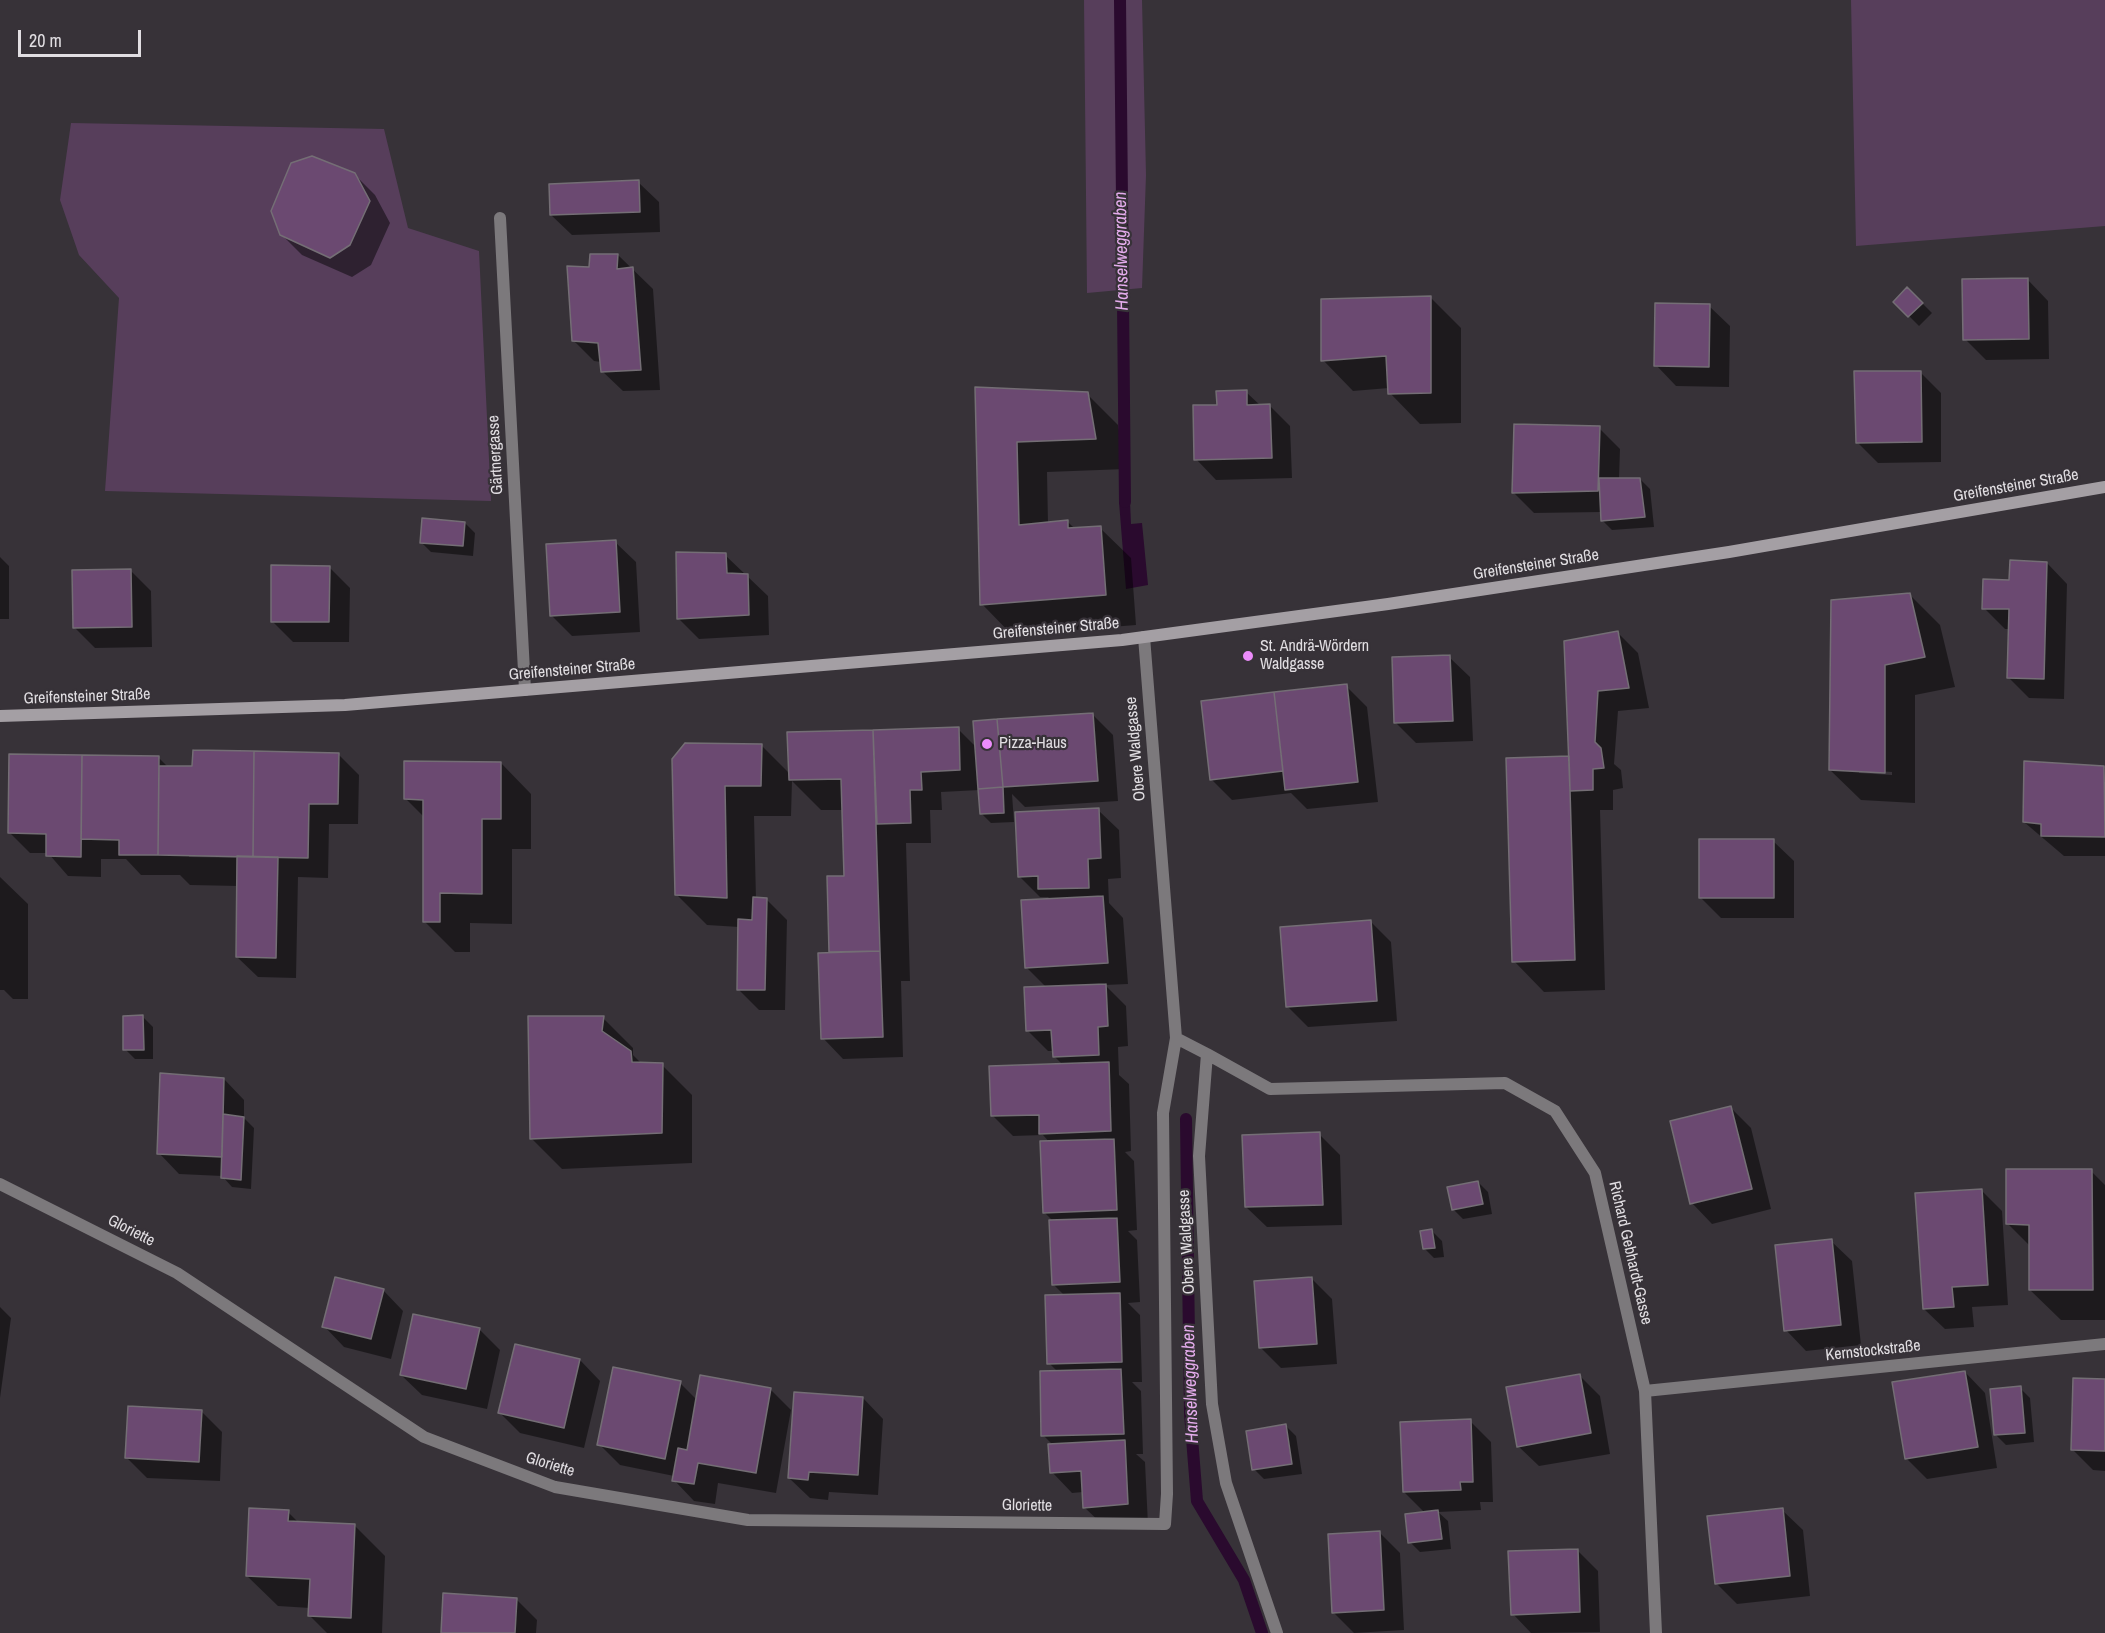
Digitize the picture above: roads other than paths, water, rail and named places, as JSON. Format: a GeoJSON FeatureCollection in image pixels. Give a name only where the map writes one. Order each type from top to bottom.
{"type":"FeatureCollection","features":[{"type":"Feature","properties":{"kind":"main road","name":"Greifensteiner Straße"},"geometry":{"type":"LineString","coordinates":[[0,716],[345,705],[1144,637],[1388,604],[1718,554],[2105,487]]}},
{"type":"Feature","properties":{"kind":"street","name":"Gärtnergasse"},"geometry":{"type":"LineString","coordinates":[[500,218],[525,690]]}},
{"type":"Feature","properties":{"kind":"street","name":"Obere Waldgasse"},"geometry":{"type":"LineString","coordinates":[[1144,637],[1176,1038],[1163,1113],[1167,1494],[1165,1524]]}},
{"type":"Feature","properties":{"kind":"street"},"geometry":{"type":"LineString","coordinates":[[1176,1038],[1207,1054]]}},
{"type":"Feature","properties":{"kind":"street","name":"Obere Waldgasse"},"geometry":{"type":"LineString","coordinates":[[1207,1054],[1199,1156],[1212,1404],[1226,1483],[1277,1633]]}},
{"type":"Feature","properties":{"kind":"street","name":"Richard Gebhardt-Gasse"},"geometry":{"type":"LineString","coordinates":[[1207,1054],[1270,1089],[1505,1083],[1555,1111],[1595,1173],[1644,1391],[1656,1633]]}},
{"type":"Feature","properties":{"kind":"street","name":"Gloriette"},"geometry":{"type":"LineString","coordinates":[[0,1184],[177,1273],[424,1437],[555,1487],[748,1520],[1165,1524]]}},
{"type":"Feature","properties":{"kind":"street","name":"Kernstockstraße"},"geometry":{"type":"LineString","coordinates":[[1644,1391],[2105,1344]]}},
{"type":"Feature","properties":{"kind":"waterway","name":"Hanselweggraben"},"geometry":{"type":"LineString","coordinates":[[1120,0],[1125,502]]}},
{"type":"Feature","properties":{"kind":"waterway","name":"Hanselweggraben"},"geometry":{"type":"LineString","coordinates":[[1186,1119],[1190,1413],[1197,1501],[1244,1580],[1262,1633]]}},
{"type":"Feature","properties":{"kind":"place","name":"St. Andrä-Wördern Waldgasse"},"geometry":{"type":"Point","coordinates":[1248,656]}},
{"type":"Feature","properties":{"kind":"place","name":"Pizza-Haus"},"geometry":{"type":"Point","coordinates":[987,744]}}]}
